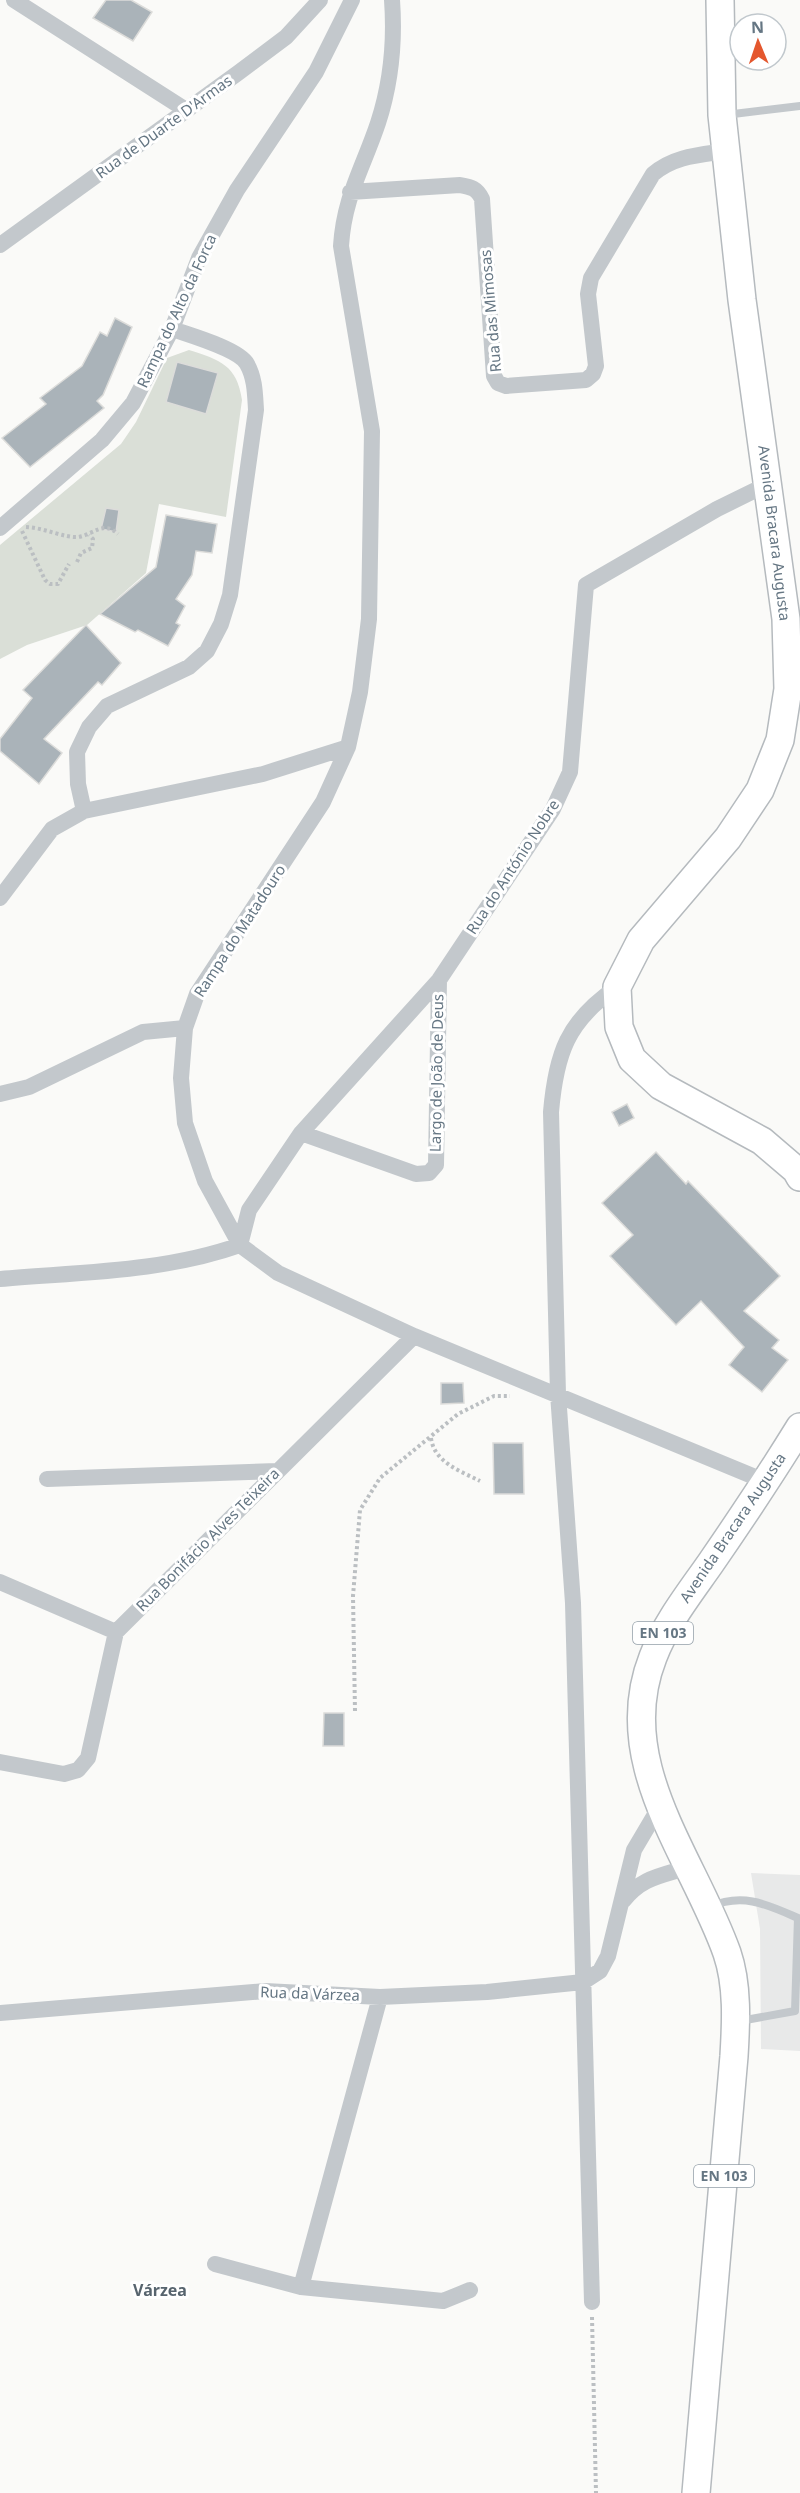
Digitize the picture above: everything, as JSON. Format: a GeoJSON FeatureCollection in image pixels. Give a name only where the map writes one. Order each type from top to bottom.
{"type":"FeatureCollection","features":[{"type":"Feature","properties":{"kind":"main road","name":"Avenida Bracara Augusta"},"geometry":{"type":"LineString","coordinates":[[617,987],[641,940],[728,838],[760,790],[780,740],[788,689],[793,613],[768,484],[742,300],[722,116],[720,0]]}},
{"type":"Feature","properties":{"kind":"main road"},"geometry":{"type":"LineString","coordinates":[[617,987],[620,1027],[632,1059],[661,1086],[762,1142],[796,1170],[800,1177]]}},
{"type":"Feature","properties":{"kind":"main road","name":"Avenida Bracara Augusta"},"geometry":{"type":"LineString","coordinates":[[689,1867],[660,1806],[645,1763],[641,1724],[643,1689],[652,1658],[665,1629],[767,1482],[800,1427]]}},
{"type":"Feature","properties":{"kind":"main road","name":"EN 103"},"geometry":{"type":"LineString","coordinates":[[689,1867],[727,1954],[736,2021],[696,2493]]}},
{"type":"Feature","properties":{"kind":"street"},"geometry":{"type":"LineString","coordinates":[[14,0],[186,110]]}},
{"type":"Feature","properties":{"kind":"street","name":"Rua de Duarte D'Armas"},"geometry":{"type":"LineString","coordinates":[[0,245],[286,37],[320,0]]}},
{"type":"Feature","properties":{"kind":"street","name":"Rampa do Alto da Forca"},"geometry":{"type":"LineString","coordinates":[[0,528],[102,440],[133,404],[172,329],[200,258],[237,190],[316,72],[352,0]]}},
{"type":"Feature","properties":{"kind":"street","name":"Rampa do Matadouro"},"geometry":{"type":"LineString","coordinates":[[392,0],[394,33],[388,82],[378,123],[350,192],[343,217],[341,246],[372,431],[369,619],[360,692],[348,747],[323,802],[197,994],[185,1028],[181,1078],[185,1123],[205,1181],[240,1245],[278,1273],[414,1336],[767,1482]]}},
{"type":"Feature","properties":{"kind":"street","name":"Rua das Mimosas"},"geometry":{"type":"LineString","coordinates":[[350,192],[460,185],[472,187],[482,199],[494,376],[498,382],[506,386],[586,380],[593,374],[596,366],[588,294],[591,279],[653,174],[666,163],[685,157],[726,151]]}},
{"type":"Feature","properties":{"kind":"street"},"geometry":{"type":"LineString","coordinates":[[84,812],[78,784],[77,752],[89,727],[107,706],[189,668],[207,651],[221,624],[231,595],[256,410],[254,384],[247,362],[232,352],[172,329]]}},
{"type":"Feature","properties":{"kind":"street","name":"Rua do António Nobre"},"geometry":{"type":"LineString","coordinates":[[240,1245],[249,1210],[301,1133],[439,980],[553,809],[570,772],[586,585],[717,509],[768,484]]}},
{"type":"Feature","properties":{"kind":"street"},"geometry":{"type":"LineString","coordinates":[[0,898],[52,829],[84,812],[263,774],[348,747]]}},
{"type":"Feature","properties":{"kind":"street","name":"Largo de João de Deus"},"geometry":{"type":"LineString","coordinates":[[301,1133],[416,1174],[429,1173],[436,1165],[439,980]]}},
{"type":"Feature","properties":{"kind":"street"},"geometry":{"type":"LineString","coordinates":[[592,2302],[573,1603],[558,1394],[551,1137],[554,1085],[566,1040],[576,1023],[593,1004],[617,987]]}},
{"type":"Feature","properties":{"kind":"street"},"geometry":{"type":"LineString","coordinates":[[0,1094],[29,1087],[142,1032],[185,1028]]}},
{"type":"Feature","properties":{"kind":"street"},"geometry":{"type":"LineString","coordinates":[[0,1279],[160,1265],[207,1256],[240,1245]]}},
{"type":"Feature","properties":{"kind":"street","name":"Rua Bonifácio Alves Teixeira"},"geometry":{"type":"LineString","coordinates":[[116,1632],[414,1336]]}},
{"type":"Feature","properties":{"kind":"street"},"geometry":{"type":"LineString","coordinates":[[47,1479],[277,1471]]}},
{"type":"Feature","properties":{"kind":"street"},"geometry":{"type":"LineString","coordinates":[[0,1582],[116,1632],[88,1758],[78,1770],[64,1774],[0,1762]]}},
{"type":"Feature","properties":{"kind":"street"},"geometry":{"type":"LineString","coordinates":[[584,1982],[600,1971],[608,1956],[634,1850],[660,1806]]}},
{"type":"Feature","properties":{"kind":"street"},"geometry":{"type":"LineString","coordinates":[[621,1904],[634,1887],[648,1879],[689,1867]]}},
{"type":"Feature","properties":{"kind":"street","name":"Rua da Várzea"},"geometry":{"type":"LineString","coordinates":[[0,2013],[266,1991],[380,1997],[486,1992],[584,1982]]}},
{"type":"Feature","properties":{"kind":"street"},"geometry":{"type":"LineString","coordinates":[[301,2287],[380,1997]]}},
{"type":"Feature","properties":{"kind":"street"},"geometry":{"type":"LineString","coordinates":[[215,2264],[301,2287],[443,2301],[470,2290]]}},
{"type":"Feature","properties":{"kind":"lane"},"geometry":{"type":"LineString","coordinates":[[722,116],[800,106]]}},
{"type":"Feature","properties":{"kind":"lane"},"geometry":{"type":"LineString","coordinates":[[707,1908],[722,1901],[757,1900],[798,1918],[795,2011],[761,2019],[736,2021]]}},
{"type":"Feature","properties":{"kind":"path"},"geometry":{"type":"LineString","coordinates":[[69,564],[58,584],[50,584],[45,580],[20,526],[48,529],[71,537],[89,535],[94,529],[102,528],[112,529],[118,534]]}},
{"type":"Feature","properties":{"kind":"path"},"geometry":{"type":"LineString","coordinates":[[77,562],[81,553],[92,548],[93,539],[89,535]]}},
{"type":"Feature","properties":{"kind":"path"},"geometry":{"type":"LineString","coordinates":[[355,1711],[353,1596],[360,1510],[380,1478],[458,1414],[494,1396],[516,1395]]}},
{"type":"Feature","properties":{"kind":"path"},"geometry":{"type":"LineString","coordinates":[[431,1437],[432,1449],[450,1466],[480,1481]]}},
{"type":"Feature","properties":{"kind":"path"},"geometry":{"type":"LineString","coordinates":[[592,2302],[596,2493]]}},
{"type":"Feature","properties":{"kind":"shaded area"},"geometry":{"type":"Polygon","coordinates":[[[189,350],[210,357],[225,366],[231,371],[240,388],[242,400],[226,517],[159,504],[146,573],[87,625],[27,645],[0,659],[0,545],[121,444],[136,422],[167,358],[189,350]]]}},
{"type":"Feature","properties":{"kind":"shaded area"},"geometry":{"type":"Polygon","coordinates":[[[751,1873],[800,1875],[800,2051],[761,2049],[760,1929],[751,1873]]]}},
{"type":"Feature","properties":{"kind":"building"},"geometry":{"type":"Polygon","coordinates":[[[106,0],[131,0],[152,12],[133,41],[93,18],[106,0]]]}},
{"type":"Feature","properties":{"kind":"building"},"geometry":{"type":"Polygon","coordinates":[[[115,318],[132,327],[103,395],[97,401],[104,408],[30,467],[2,438],[46,404],[40,398],[82,366],[100,332],[107,336],[115,318]]]}},
{"type":"Feature","properties":{"kind":"building"},"geometry":{"type":"Polygon","coordinates":[[[177,362],[218,373],[206,414],[166,402],[177,362]]]}},
{"type":"Feature","properties":{"kind":"building"},"geometry":{"type":"Polygon","coordinates":[[[106,508],[119,510],[116,532],[101,529],[106,508]]]}},
{"type":"Feature","properties":{"kind":"building"},"geometry":{"type":"Polygon","coordinates":[[[166,515],[217,524],[212,553],[196,551],[192,575],[176,599],[185,606],[176,623],[180,625],[168,646],[100,614],[156,567],[166,515]]]}},
{"type":"Feature","properties":{"kind":"building"},"geometry":{"type":"Polygon","coordinates":[[[86,625],[121,663],[102,685],[98,682],[44,739],[62,753],[39,784],[0,751],[0,739],[32,698],[23,690],[86,625]]]}},
{"type":"Feature","properties":{"kind":"building"},"geometry":{"type":"Polygon","coordinates":[[[627,1104],[634,1118],[619,1126],[612,1112],[627,1104]]]}},
{"type":"Feature","properties":{"kind":"building"},"geometry":{"type":"Polygon","coordinates":[[[656,1152],[686,1184],[688,1181],[780,1276],[744,1311],[779,1340],[772,1348],[788,1360],[762,1392],[729,1365],[744,1347],[701,1301],[676,1325],[610,1256],[633,1235],[602,1203],[656,1152]]]}},
{"type":"Feature","properties":{"kind":"building"},"geometry":{"type":"Polygon","coordinates":[[[441,1383],[463,1383],[464,1403],[441,1404],[441,1383]]]}},
{"type":"Feature","properties":{"kind":"building"},"geometry":{"type":"Polygon","coordinates":[[[493,1443],[523,1443],[524,1494],[494,1494],[493,1443]]]}},
{"type":"Feature","properties":{"kind":"building"},"geometry":{"type":"Polygon","coordinates":[[[324,1713],[344,1713],[344,1746],[323,1746],[324,1713]]]}},
{"type":"Feature","properties":{"kind":"district","name":"Várzea"},"geometry":{"type":"Point","coordinates":[160,2290]}}]}
